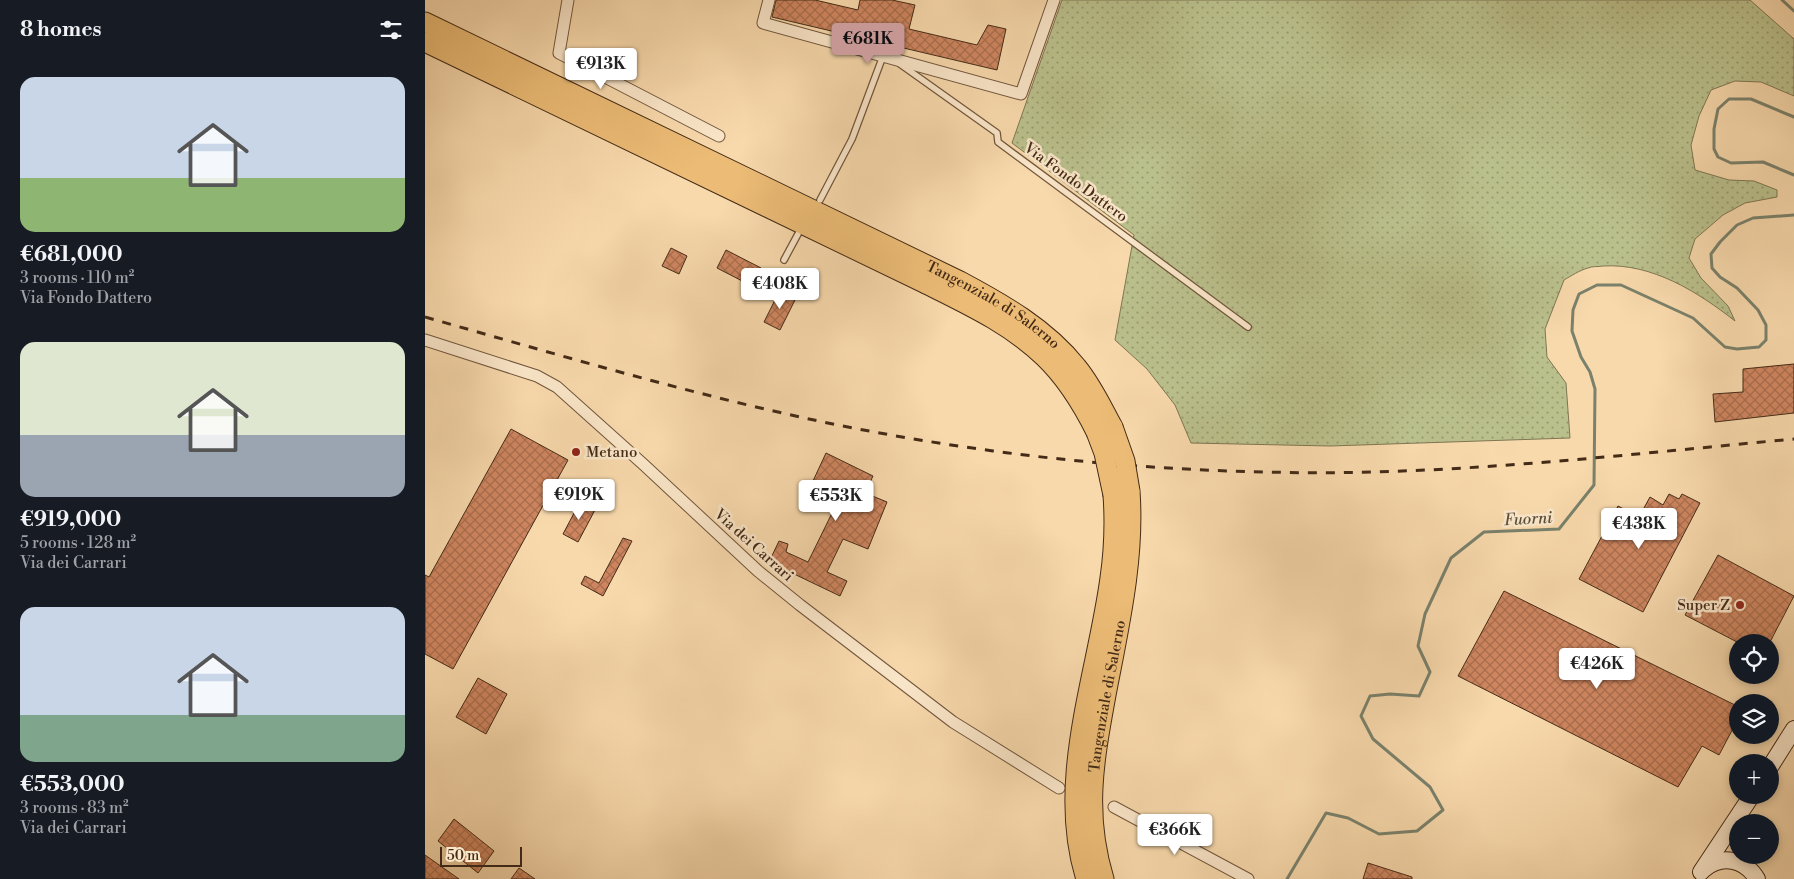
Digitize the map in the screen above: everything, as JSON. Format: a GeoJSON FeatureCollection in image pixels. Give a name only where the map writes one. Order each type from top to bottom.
{"type":"FeatureCollection","features":[{"type":"Feature","properties":{"kind":"highway","name":"Tangenziale di Salerno"},"geometry":{"type":"LineString","coordinates":[[425,22],[960,281],[1011,310],[1045,334],[1078,368],[1100,403],[1104,430],[1104,452],[1132,516],[1129,564],[1093,778],[1091,805],[1094,839],[1104,879]]}},
{"type":"Feature","properties":{"kind":"highway","name":"Tangenziale di Salerno"},"geometry":{"type":"LineString","coordinates":[[425,42],[924,283],[1005,325],[1045,358],[1104,430]]}},
{"type":"Feature","properties":{"kind":"highway","name":"Tangenziale di Salerno"},"geometry":{"type":"LineString","coordinates":[[1086,879],[1078,841],[1075,814],[1075,777],[1110,579],[1115,526],[1121,493]]}},
{"type":"Feature","properties":{"kind":"main road"},"geometry":{"type":"LineString","coordinates":[[1778,754],[1794,729]]}},
{"type":"Feature","properties":{"kind":"main road"},"geometry":{"type":"LineString","coordinates":[[1699,875],[1746,804]]}},
{"type":"Feature","properties":{"kind":"main road"},"geometry":{"type":"LineString","coordinates":[[1699,875],[1709,865],[1717,861],[1727,860],[1737,861],[1757,877]]}},
{"type":"Feature","properties":{"kind":"main road"},"geometry":{"type":"LineString","coordinates":[[1752,864],[1757,877]]}},
{"type":"Feature","properties":{"kind":"street"},"geometry":{"type":"LineString","coordinates":[[568,0],[559,54],[719,136]]}},
{"type":"Feature","properties":{"kind":"street","name":"Via Fondo Dattero"},"geometry":{"type":"LineString","coordinates":[[769,0],[763,23],[1021,94],[1054,0]]}},
{"type":"Feature","properties":{"kind":"street","name":"Via dei Carrari"},"geometry":{"type":"LineString","coordinates":[[425,340],[537,376],[557,387],[758,571],[800,605],[953,722],[1059,788]]}},
{"type":"Feature","properties":{"kind":"street"},"geometry":{"type":"LineString","coordinates":[[1114,807],[1248,879]]}},
{"type":"Feature","properties":{"kind":"lane"},"geometry":{"type":"LineString","coordinates":[[820,200],[852,139],[888,57]]}},
{"type":"Feature","properties":{"kind":"lane","name":"Via Fondo Dattero"},"geometry":{"type":"LineString","coordinates":[[888,57],[997,133],[998,142],[1248,326]]}},
{"type":"Feature","properties":{"kind":"lane"},"geometry":{"type":"LineString","coordinates":[[784,260],[799,234]]}},
{"type":"Feature","properties":{"kind":"green space"},"geometry":{"type":"Polygon","coordinates":[[[1062,0],[1750,0],[1794,39],[1794,96],[1761,82],[1735,81],[1711,90],[1699,116],[1691,145],[1695,170],[1729,180],[1754,181],[1777,190],[1777,197],[1745,203],[1723,215],[1695,239],[1689,258],[1701,278],[1728,306],[1735,321],[1690,290],[1657,274],[1621,266],[1591,267],[1564,280],[1545,329],[1547,357],[1566,383],[1570,438],[1330,446],[1191,443],[1175,405],[1147,369],[1115,340],[1134,235],[1012,143],[1062,0]]]}},
{"type":"Feature","properties":{"kind":"building"},"geometry":{"type":"Polygon","coordinates":[[[776,0],[815,0],[858,10],[860,0],[892,0],[915,5],[909,29],[977,45],[988,25],[1006,29],[997,70],[772,17],[776,0]]]}},
{"type":"Feature","properties":{"kind":"building"},"geometry":{"type":"Polygon","coordinates":[[[671,248],[687,256],[679,274],[662,266],[671,248]]]}},
{"type":"Feature","properties":{"kind":"building"},"geometry":{"type":"Polygon","coordinates":[[[726,250],[761,268],[752,286],[717,268],[726,250]]]}},
{"type":"Feature","properties":{"kind":"building"},"geometry":{"type":"Polygon","coordinates":[[[780,290],[796,298],[780,330],[764,322],[780,290]]]}},
{"type":"Feature","properties":{"kind":"building"},"geometry":{"type":"Polygon","coordinates":[[[1794,364],[1794,413],[1715,422],[1713,394],[1743,392],[1743,369],[1794,364]]]}},
{"type":"Feature","properties":{"kind":"building"},"geometry":{"type":"Polygon","coordinates":[[[511,429],[568,460],[453,669],[425,654],[425,575],[429,577],[511,429]]]}},
{"type":"Feature","properties":{"kind":"building"},"geometry":{"type":"Polygon","coordinates":[[[826,453],[873,476],[865,493],[887,502],[868,549],[843,539],[827,572],[847,581],[840,596],[769,562],[779,541],[788,544],[786,552],[808,562],[834,509],[806,496],[826,453]]]}},
{"type":"Feature","properties":{"kind":"building"},"geometry":{"type":"Polygon","coordinates":[[[1669,494],[1679,499],[1682,494],[1700,503],[1643,612],[1579,579],[1618,506],[1639,517],[1650,497],[1663,505],[1669,494]]]}},
{"type":"Feature","properties":{"kind":"building"},"geometry":{"type":"Polygon","coordinates":[[[581,500],[596,508],[578,542],[563,534],[581,500]]]}},
{"type":"Feature","properties":{"kind":"building"},"geometry":{"type":"Polygon","coordinates":[[[623,538],[632,541],[603,596],[581,584],[585,576],[599,583],[623,538]]]}},
{"type":"Feature","properties":{"kind":"building","name":"Super Z"},"geometry":{"type":"Polygon","coordinates":[[[1718,555],[1794,596],[1774,634],[1729,634],[1729,638],[1685,615],[1718,555]]]}},
{"type":"Feature","properties":{"kind":"building"},"geometry":{"type":"Polygon","coordinates":[[[1504,591],[1729,702],[1729,736],[1719,755],[1702,746],[1678,787],[1458,676],[1504,591]]]}},
{"type":"Feature","properties":{"kind":"building"},"geometry":{"type":"Polygon","coordinates":[[[478,678],[507,694],[486,734],[456,717],[478,678]]]}},
{"type":"Feature","properties":{"kind":"building"},"geometry":{"type":"Polygon","coordinates":[[[454,819],[494,851],[478,873],[438,841],[454,819]]]}},
{"type":"Feature","properties":{"kind":"building"},"geometry":{"type":"Polygon","coordinates":[[[425,855],[459,879],[425,879],[425,855]]]}},
{"type":"Feature","properties":{"kind":"building"},"geometry":{"type":"Polygon","coordinates":[[[1368,863],[1412,877],[1412,879],[1363,879],[1368,863]]]}},
{"type":"Feature","properties":{"kind":"building"},"geometry":{"type":"Polygon","coordinates":[[[519,868],[535,879],[511,879],[519,868]]]}},
{"type":"Feature","properties":{"kind":"waterway","name":"Fuorni"},"geometry":{"type":"LineString","coordinates":[[1782,0],[1794,11]]}},
{"type":"Feature","properties":{"kind":"waterway","name":"Fuorni"},"geometry":{"type":"LineString","coordinates":[[1794,117],[1751,99],[1729,99],[1718,109],[1714,129],[1714,149],[1718,157],[1731,163],[1763,162],[1794,175]]}},
{"type":"Feature","properties":{"kind":"waterway","name":"Fuorni"},"geometry":{"type":"LineString","coordinates":[[1287,879],[1326,813],[1348,818],[1379,834],[1417,831],[1443,810],[1430,787],[1373,739],[1361,716],[1370,696],[1390,694],[1419,696],[1430,672],[1418,646],[1425,614],[1451,558],[1484,532],[1559,529],[1594,485],[1595,389],[1590,372],[1581,357],[1572,331],[1573,310],[1579,294],[1597,285],[1621,285],[1693,318],[1725,347],[1737,349],[1759,347],[1766,340],[1766,325],[1758,310],[1737,288],[1720,277],[1712,268],[1711,254],[1737,225],[1753,218],[1794,215]]}},
{"type":"Feature","properties":{"kind":"railway"},"geometry":{"type":"LineString","coordinates":[[425,317],[664,384],[809,419],[979,449],[1094,462],[1151,467],[1266,472],[1398,471],[1596,458],[1794,439]]}},
{"type":"Feature","properties":{"kind":"place","name":"Metano"},"geometry":{"type":"Point","coordinates":[576,452]}},
{"type":"Feature","properties":{"kind":"place","name":"Super Z"},"geometry":{"type":"Point","coordinates":[1740,605]}}]}
